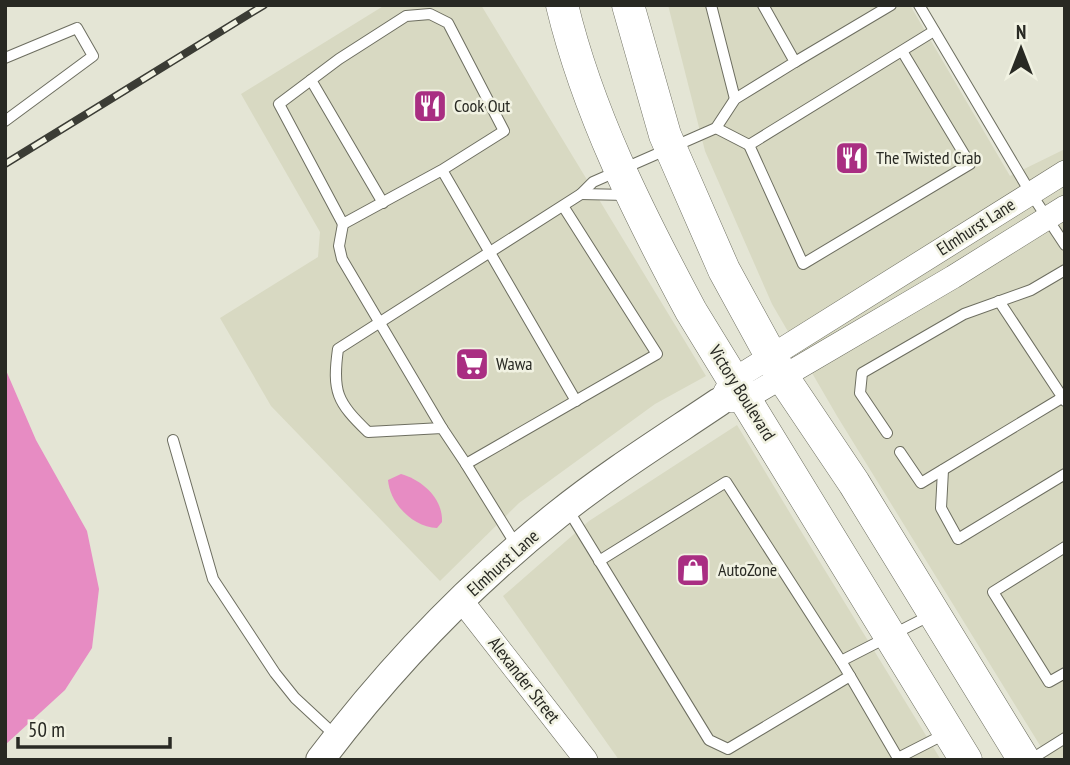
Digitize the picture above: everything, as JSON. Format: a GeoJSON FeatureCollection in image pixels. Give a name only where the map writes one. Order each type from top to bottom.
{"type":"FeatureCollection","features":[{"type":"Feature","properties":{"kind":"main road","name":"Victory Boulevard"},"geometry":{"type":"LineString","coordinates":[[562,5],[593,102],[625,182],[732,394],[891,635],[966,760]]}},
{"type":"Feature","properties":{"kind":"main road"},"geometry":{"type":"LineString","coordinates":[[628,5],[648,85],[671,151],[724,270],[777,366],[854,483],[1024,760]]}},
{"type":"Feature","properties":{"kind":"street","name":"Elmhurst Lane"},"geometry":{"type":"LineString","coordinates":[[320,760],[408,655],[461,600],[567,508],[643,452],[777,366],[1030,192],[1065,172]]}},
{"type":"Feature","properties":{"kind":"street","name":"Elmhurst Lane"},"geometry":{"type":"LineString","coordinates":[[777,366],[953,277],[1055,212]]}},
{"type":"Feature","properties":{"kind":"street","name":"Alexander Street"},"geometry":{"type":"LineString","coordinates":[[461,600],[586,760]]}},
{"type":"Feature","properties":{"kind":"lane"},"geometry":{"type":"LineString","coordinates":[[763,5],[795,62]]}},
{"type":"Feature","properties":{"kind":"lane"},"geometry":{"type":"LineString","coordinates":[[581,194],[625,182],[671,151],[716,128],[736,99],[891,5]]}},
{"type":"Feature","properties":{"kind":"lane"},"geometry":{"type":"LineString","coordinates":[[919,5],[1030,192],[1055,212],[1065,245]]}},
{"type":"Feature","properties":{"kind":"lane"},"geometry":{"type":"LineString","coordinates":[[716,7],[736,99]]}},
{"type":"Feature","properties":{"kind":"lane"},"geometry":{"type":"LineString","coordinates":[[343,224],[442,170],[504,131],[448,23],[430,14],[406,16],[279,104],[343,224],[339,246],[342,259],[442,428],[518,548]]}},
{"type":"Feature","properties":{"kind":"lane"},"geometry":{"type":"LineString","coordinates":[[5,58],[77,28],[93,56],[5,121]]}},
{"type":"Feature","properties":{"kind":"lane"},"geometry":{"type":"LineString","coordinates":[[749,145],[934,31]]}},
{"type":"Feature","properties":{"kind":"lane"},"geometry":{"type":"LineString","coordinates":[[716,128],[749,145],[803,264],[970,164],[902,51]]}},
{"type":"Feature","properties":{"kind":"lane"},"geometry":{"type":"LineString","coordinates":[[311,80],[383,203]]}},
{"type":"Feature","properties":{"kind":"lane"},"geometry":{"type":"LineString","coordinates":[[442,170],[576,401]]}},
{"type":"Feature","properties":{"kind":"lane"},"geometry":{"type":"LineString","coordinates":[[442,428],[368,432],[346,411],[333,381],[338,349],[491,254],[581,194],[593,182],[625,182]]}},
{"type":"Feature","properties":{"kind":"lane"},"geometry":{"type":"LineString","coordinates":[[466,464],[657,354],[563,206]]}},
{"type":"Feature","properties":{"kind":"lane"},"geometry":{"type":"LineString","coordinates":[[887,433],[860,393],[862,373],[964,314],[1031,290],[1065,271]]}},
{"type":"Feature","properties":{"kind":"lane"},"geometry":{"type":"LineString","coordinates":[[900,452],[921,483],[1064,398],[999,301]]}},
{"type":"Feature","properties":{"kind":"lane"},"geometry":{"type":"LineString","coordinates":[[173,440],[213,579],[282,681],[337,737]]}},
{"type":"Feature","properties":{"kind":"lane"},"geometry":{"type":"LineString","coordinates":[[943,470],[941,508],[958,539],[1065,474]]}},
{"type":"Feature","properties":{"kind":"lane"},"geometry":{"type":"LineString","coordinates":[[599,561],[726,482],[841,661],[898,759],[949,732]]}},
{"type":"Feature","properties":{"kind":"lane"},"geometry":{"type":"LineString","coordinates":[[567,508],[709,740],[728,749],[735,760]]}},
{"type":"Feature","properties":{"kind":"lane"},"geometry":{"type":"LineString","coordinates":[[1065,547],[993,592],[1049,682],[1065,673]]}},
{"type":"Feature","properties":{"kind":"lane"},"geometry":{"type":"LineString","coordinates":[[841,661],[934,614]]}},
{"type":"Feature","properties":{"kind":"lane"},"geometry":{"type":"LineString","coordinates":[[728,749],[850,676]]}},
{"type":"Feature","properties":{"kind":"lane"},"geometry":{"type":"LineString","coordinates":[[1030,760],[1065,738]]}},
{"type":"Feature","properties":{"kind":"shaded area"},"geometry":{"type":"Polygon","coordinates":[[[385,5],[481,5],[706,376],[655,404],[519,503],[440,581],[271,406],[220,318],[318,257],[320,232],[241,94],[385,5]]]}},
{"type":"Feature","properties":{"kind":"shaded area"},"geometry":{"type":"Polygon","coordinates":[[[668,5],[910,5],[1010,176],[1065,149],[1065,760],[1049,760],[837,416],[772,304],[705,151],[668,5]]]}},
{"type":"Feature","properties":{"kind":"shaded area"},"geometry":{"type":"Polygon","coordinates":[[[5,368],[36,440],[87,531],[99,589],[92,648],[65,690],[5,745],[5,368]]]}},
{"type":"Feature","properties":{"kind":"shaded area"},"geometry":{"type":"Polygon","coordinates":[[[737,425],[941,760],[619,760],[503,596],[589,521],[737,425]]]}},
{"type":"Feature","properties":{"kind":"shaded area"},"geometry":{"type":"Polygon","coordinates":[[[401,474],[423,485],[435,498],[442,522],[437,528],[411,519],[398,505],[388,480],[401,474]]]}},
{"type":"Feature","properties":{"kind":"railway"},"geometry":{"type":"LineString","coordinates":[[5,164],[264,5]]}},
{"type":"Feature","properties":{"kind":"place","name":"Cook Out"},"geometry":{"type":"Point","coordinates":[430,106]}},
{"type":"Feature","properties":{"kind":"place","name":"The Twisted Crab"},"geometry":{"type":"Point","coordinates":[852,158]}},
{"type":"Feature","properties":{"kind":"place","name":"Wawa"},"geometry":{"type":"Point","coordinates":[472,364]}},
{"type":"Feature","properties":{"kind":"place","name":"AutoZone"},"geometry":{"type":"Point","coordinates":[693,570]}}]}
